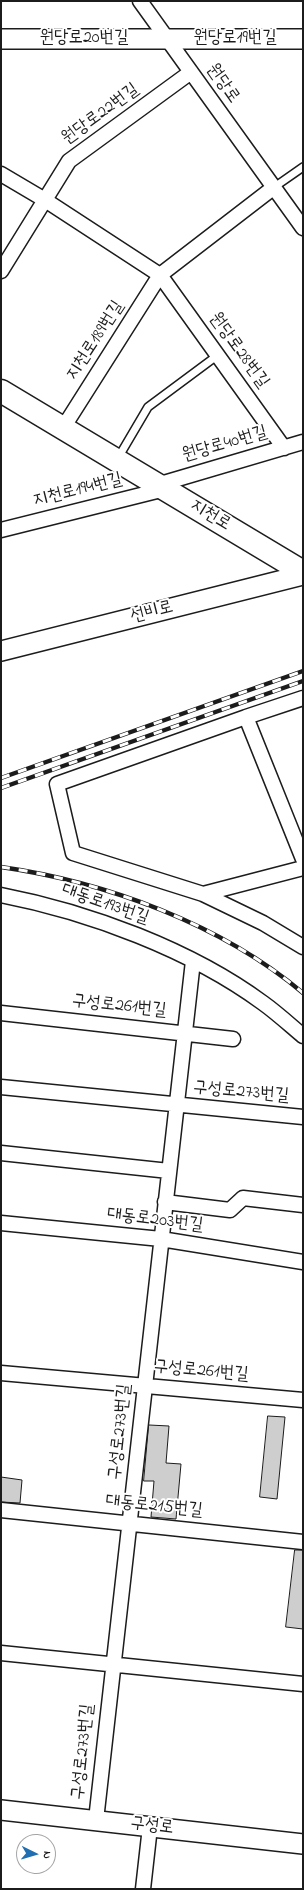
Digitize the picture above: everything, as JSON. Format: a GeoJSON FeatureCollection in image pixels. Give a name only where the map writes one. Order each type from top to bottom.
{"type":"FeatureCollection","features":[{"type":"Feature","properties":{"kind":"main road","name":"원당로20번길"},"geometry":{"type":"LineString","coordinates":[[1,39],[167,39]]}},
{"type":"Feature","properties":{"kind":"main road","name":"원당로19번길"},"geometry":{"type":"LineString","coordinates":[[167,39],[303,39]]}},
{"type":"Feature","properties":{"kind":"main road","name":"지천로"},"geometry":{"type":"LineString","coordinates":[[1,391],[303,574]]}},
{"type":"Feature","properties":{"kind":"main road","name":"선비로"},"geometry":{"type":"LineString","coordinates":[[1,651],[303,574]]}},
{"type":"Feature","properties":{"kind":"main road","name":"구성로"},"geometry":{"type":"LineString","coordinates":[[1,1810],[303,1844]]}},
{"type":"Feature","properties":{"kind":"street","name":"원당로"},"geometry":{"type":"LineString","coordinates":[[140,1],[303,228]]}},
{"type":"Feature","properties":{"kind":"street","name":"원당로22번길"},"geometry":{"type":"LineString","coordinates":[[1,272],[69,161],[191,72]]}},
{"type":"Feature","properties":{"kind":"street","name":"원당로28번길"},"geometry":{"type":"LineString","coordinates":[[1,174],[45,200],[160,275],[284,448]]}},
{"type":"Feature","properties":{"kind":"street"},"geometry":{"type":"LineString","coordinates":[[160,275],[273,188]]}},
{"type":"Feature","properties":{"kind":"street","name":"지천로189번길"},"geometry":{"type":"LineString","coordinates":[[63,428],[160,275]]}},
{"type":"Feature","properties":{"kind":"street","name":"원당로40번길"},"geometry":{"type":"LineString","coordinates":[[161,487],[303,442]]}},
{"type":"Feature","properties":{"kind":"street","name":"지천로194번길"},"geometry":{"type":"LineString","coordinates":[[1,530],[161,487]]}},
{"type":"Feature","properties":{"kind":"street"},"geometry":{"type":"LineString","coordinates":[[303,698],[57,784],[73,853],[203,894],[263,923],[303,947]]}},
{"type":"Feature","properties":{"kind":"street"},"geometry":{"type":"LineString","coordinates":[[246,717],[303,859]]}},
{"type":"Feature","properties":{"kind":"street"},"geometry":{"type":"LineString","coordinates":[[203,894],[303,868]]}},
{"type":"Feature","properties":{"kind":"street","name":"대동로193번길"},"geometry":{"type":"LineString","coordinates":[[1,895],[62,910],[112,925],[193,961],[262,1002],[303,1036]]}},
{"type":"Feature","properties":{"kind":"street","name":"구성로273번길"},"geometry":{"type":"LineString","coordinates":[[96,1820],[193,961]]}},
{"type":"Feature","properties":{"kind":"street","name":"구성로261번길"},"geometry":{"type":"LineString","coordinates":[[1,1013],[233,1039]]}},
{"type":"Feature","properties":{"kind":"street"},"geometry":{"type":"LineString","coordinates":[[1,1087],[176,1106]]}},
{"type":"Feature","properties":{"kind":"street","name":"구성로273번길"},"geometry":{"type":"LineString","coordinates":[[176,1106],[303,1117]]}},
{"type":"Feature","properties":{"kind":"street"},"geometry":{"type":"LineString","coordinates":[[1,1153],[169,1171]]}},
{"type":"Feature","properties":{"kind":"street"},"geometry":{"type":"LineString","coordinates":[[166,1202],[230,1210],[243,1198],[303,1205]]}},
{"type":"Feature","properties":{"kind":"street","name":"대동로203번길"},"geometry":{"type":"LineString","coordinates":[[1,1223],[161,1239],[303,1262]]}},
{"type":"Feature","properties":{"kind":"street","name":"구성로261번길"},"geometry":{"type":"LineString","coordinates":[[1,1373],[303,1400]]}},
{"type":"Feature","properties":{"kind":"street","name":"대동로215번길"},"geometry":{"type":"LineString","coordinates":[[1,1510],[303,1542]]}},
{"type":"Feature","properties":{"kind":"street"},"geometry":{"type":"LineString","coordinates":[[1,1653],[303,1684]]}},
{"type":"Feature","properties":{"kind":"street"},"geometry":{"type":"LineString","coordinates":[[143,1889],[150,1827]]}},
{"type":"Feature","properties":{"kind":"lane"},"geometry":{"type":"LineString","coordinates":[[273,188],[303,166]]}},
{"type":"Feature","properties":{"kind":"lane"},"geometry":{"type":"LineString","coordinates":[[117,460],[148,406],[218,356]]}},
{"type":"Feature","properties":{"kind":"building"},"geometry":{"type":"Polygon","coordinates":[[[268,1416],[285,1417],[277,1499],[260,1497],[268,1416]]]}},
{"type":"Feature","properties":{"kind":"building"},"geometry":{"type":"Polygon","coordinates":[[[149,1425],[169,1426],[166,1463],[181,1464],[176,1519],[151,1517],[154,1481],[144,1481],[149,1425]]]}},
{"type":"Feature","properties":{"kind":"building"},"geometry":{"type":"Polygon","coordinates":[[[1,1477],[22,1480],[20,1503],[1,1502],[1,1477]]]}},
{"type":"Feature","properties":{"kind":"building"},"geometry":{"type":"Polygon","coordinates":[[[295,1550],[303,1550],[303,1629],[286,1627],[295,1550]]]}},
{"type":"Feature","properties":{"kind":"railway"},"geometry":{"type":"LineString","coordinates":[[1,778],[303,671]]}},
{"type":"Feature","properties":{"kind":"railway"},"geometry":{"type":"LineString","coordinates":[[1,788],[303,681]]}},
{"type":"Feature","properties":{"kind":"railway"},"geometry":{"type":"LineString","coordinates":[[1,867],[81,883],[121,895],[161,910],[236,946],[271,968],[303,993]]}}]}
